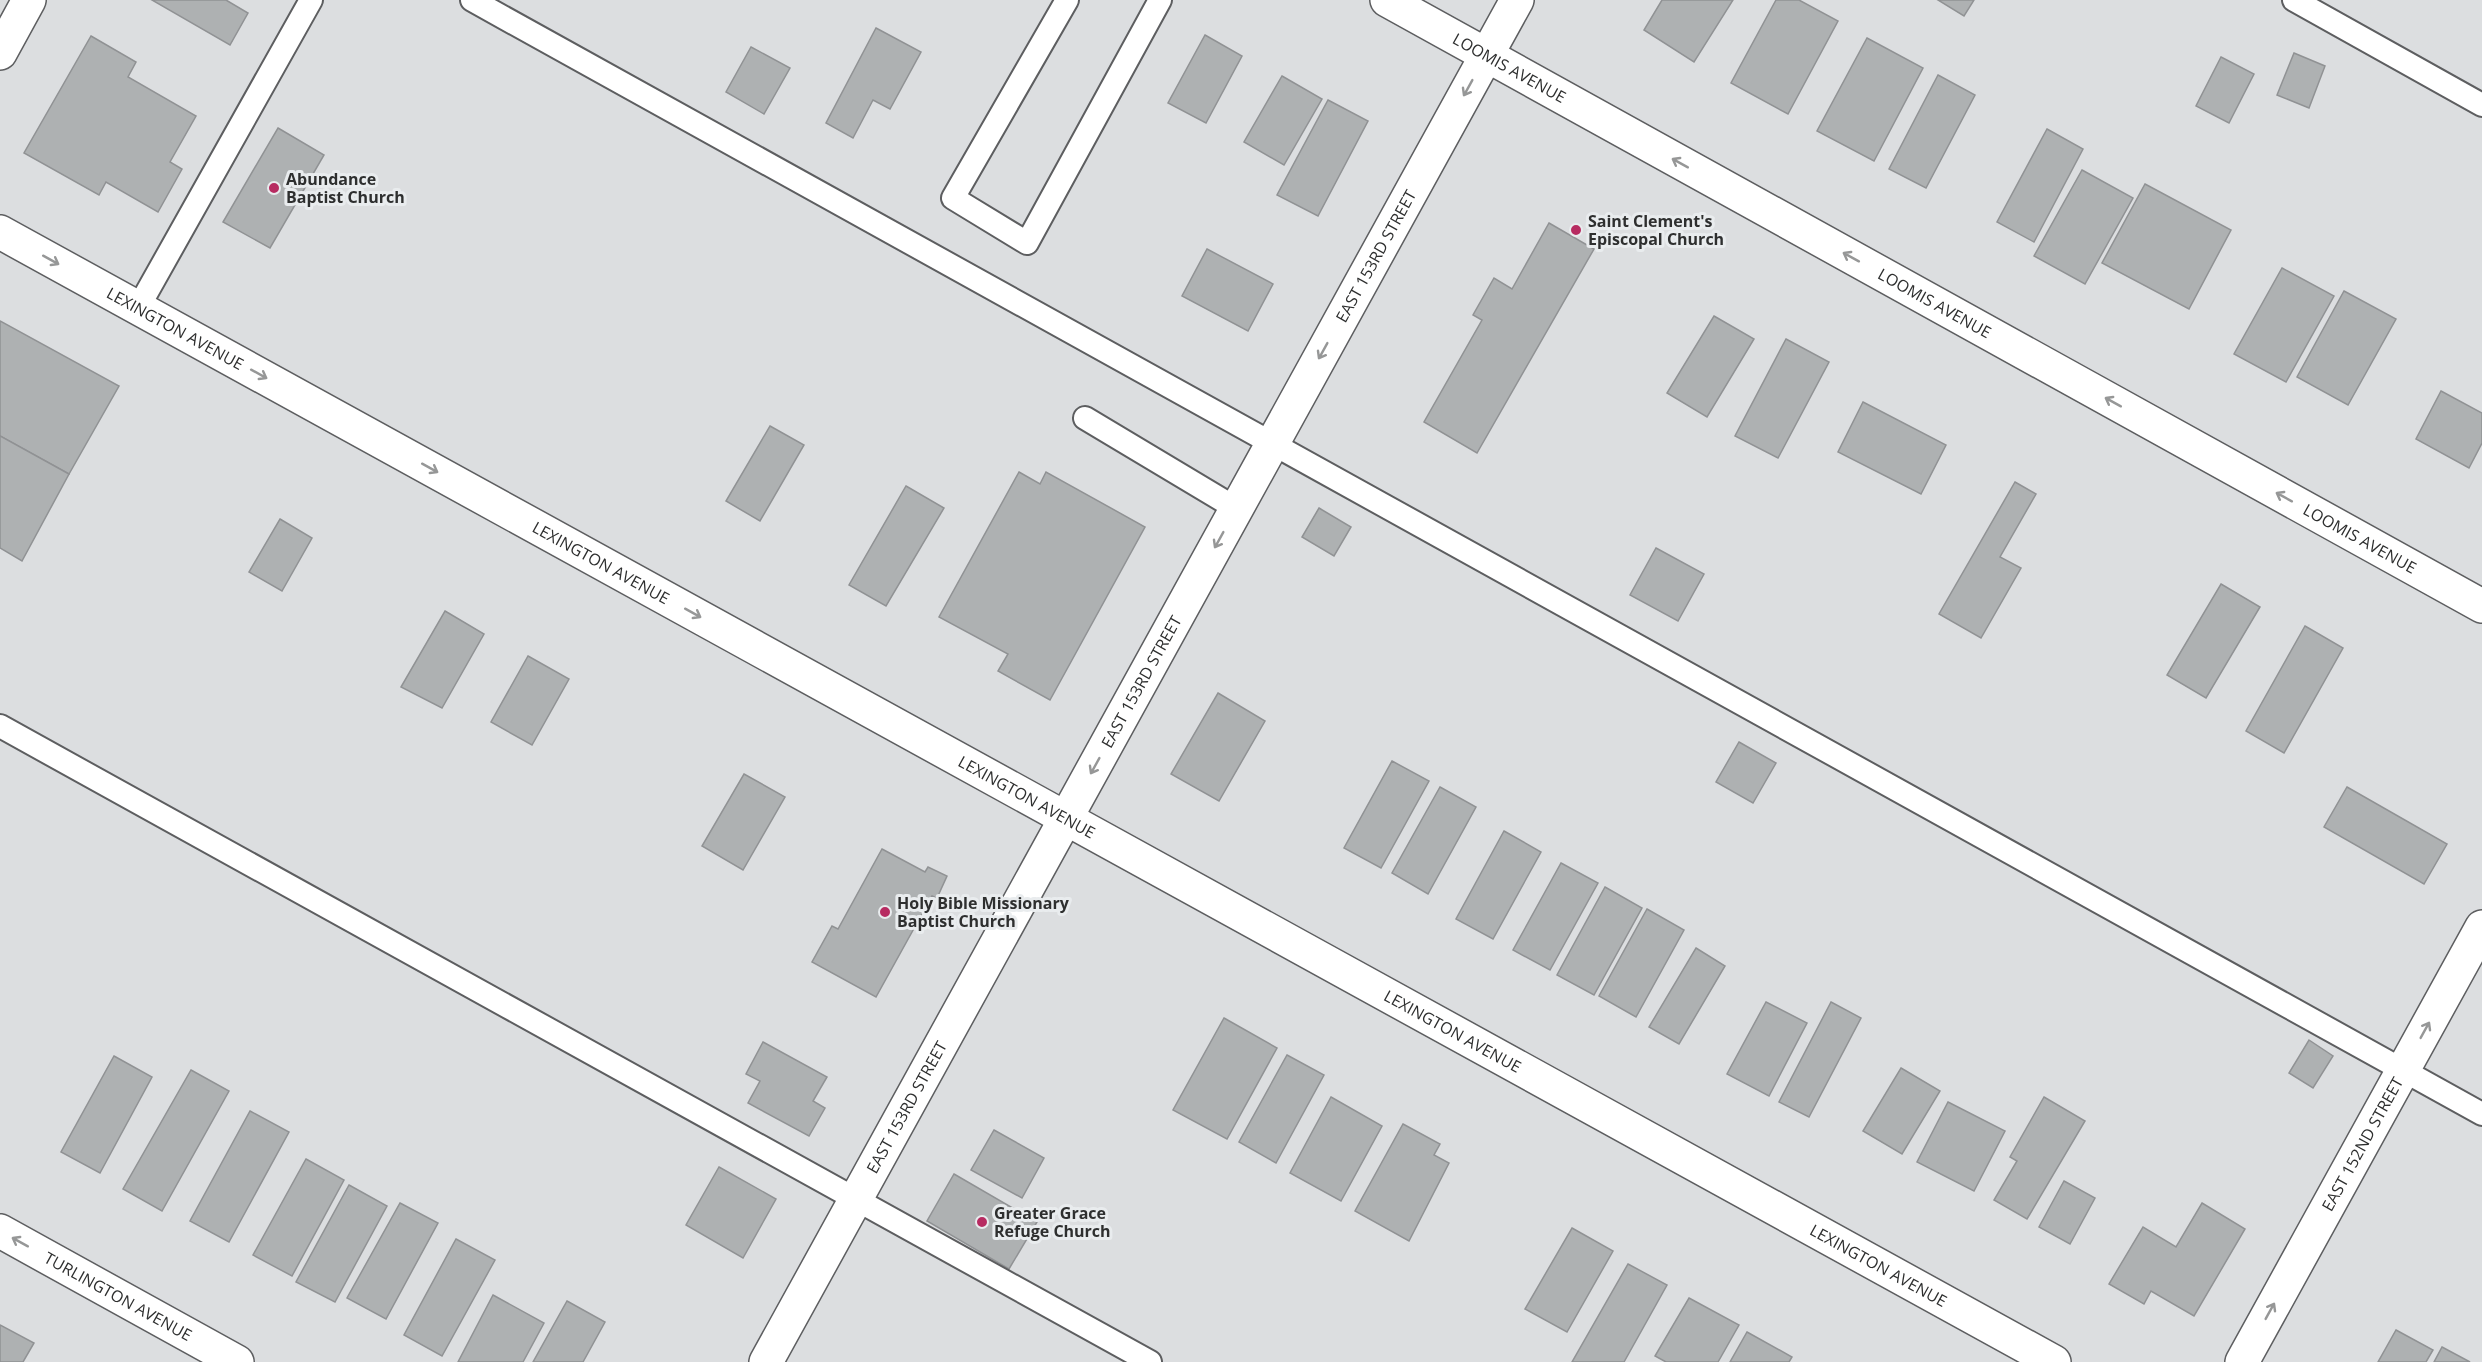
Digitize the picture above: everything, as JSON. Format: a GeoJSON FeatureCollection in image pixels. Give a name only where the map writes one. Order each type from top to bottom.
{"type":"FeatureCollection","features":[{"type":"Feature","properties":{"kind":"street"},"geometry":{"type":"LineString","coordinates":[[0,52],[29,0]]}},
{"type":"Feature","properties":{"kind":"street","name":"LOOMIS AVENUE"},"geometry":{"type":"LineString","coordinates":[[1387,0],[2482,606]]}},
{"type":"Feature","properties":{"kind":"street","name":"EAST 153RD STREET"},"geometry":{"type":"LineString","coordinates":[[766,1362],[1517,0]]}},
{"type":"Feature","properties":{"kind":"street","name":"LEXINGTON AVENUE"},"geometry":{"type":"LineString","coordinates":[[0,232],[2054,1362]]}},
{"type":"Feature","properties":{"kind":"street","name":"EAST 152ND STREET"},"geometry":{"type":"LineString","coordinates":[[2242,1362],[2482,927]]}},
{"type":"Feature","properties":{"kind":"street","name":"TURLINGTON AVENUE"},"geometry":{"type":"LineString","coordinates":[[0,1231],[237,1362]]}},
{"type":"Feature","properties":{"kind":"lane"},"geometry":{"type":"LineString","coordinates":[[138,308],[311,0]]}},
{"type":"Feature","properties":{"kind":"lane"},"geometry":{"type":"LineString","coordinates":[[472,0],[2482,1113]]}},
{"type":"Feature","properties":{"kind":"lane"},"geometry":{"type":"LineString","coordinates":[[1067,0],[953,198],[1027,243],[1160,0]]}},
{"type":"Feature","properties":{"kind":"lane"},"geometry":{"type":"LineString","coordinates":[[2294,0],[2482,105]]}},
{"type":"Feature","properties":{"kind":"lane"},"geometry":{"type":"LineString","coordinates":[[1085,418],[1237,509]]}},
{"type":"Feature","properties":{"kind":"lane"},"geometry":{"type":"LineString","coordinates":[[0,726],[1150,1362]]}},
{"type":"Feature","properties":{"kind":"building"},"geometry":{"type":"Polygon","coordinates":[[[152,0],[226,0],[248,13],[230,45],[152,0]]]}},
{"type":"Feature","properties":{"kind":"building"},"geometry":{"type":"Polygon","coordinates":[[[1662,0],[1733,0],[1694,62],[1644,30],[1662,0]]]}},
{"type":"Feature","properties":{"kind":"building"},"geometry":{"type":"Polygon","coordinates":[[[1776,0],[1799,0],[1838,21],[1788,114],[1731,83],[1776,0]]]}},
{"type":"Feature","properties":{"kind":"building"},"geometry":{"type":"Polygon","coordinates":[[[1938,0],[1974,0],[1964,16],[1938,0]]]}},
{"type":"Feature","properties":{"kind":"building"},"geometry":{"type":"Polygon","coordinates":[[[876,28],[921,52],[890,109],[873,100],[853,138],[826,123],[876,28]]]}},
{"type":"Feature","properties":{"kind":"building"},"geometry":{"type":"Polygon","coordinates":[[[1205,35],[1242,56],[1206,123],[1168,103],[1205,35]]]}},
{"type":"Feature","properties":{"kind":"building"},"geometry":{"type":"Polygon","coordinates":[[[91,36],[136,62],[128,77],[196,116],[170,162],[182,169],[158,212],[106,182],[99,195],[24,153],[91,36]]]}},
{"type":"Feature","properties":{"kind":"building"},"geometry":{"type":"Polygon","coordinates":[[[1867,38],[1923,68],[1874,161],[1817,131],[1867,38]]]}},
{"type":"Feature","properties":{"kind":"building"},"geometry":{"type":"Polygon","coordinates":[[[751,47],[790,68],[764,114],[726,92],[751,47]]]}},
{"type":"Feature","properties":{"kind":"building"},"geometry":{"type":"Polygon","coordinates":[[[2294,53],[2325,66],[2309,108],[2277,95],[2294,53]]]}},
{"type":"Feature","properties":{"kind":"building"},"geometry":{"type":"Polygon","coordinates":[[[2221,57],[2254,74],[2229,123],[2196,106],[2221,57]]]}},
{"type":"Feature","properties":{"kind":"building"},"geometry":{"type":"Polygon","coordinates":[[[1938,75],[1975,95],[1926,188],[1889,169],[1938,75]]]}},
{"type":"Feature","properties":{"kind":"building"},"geometry":{"type":"Polygon","coordinates":[[[1282,76],[1322,99],[1284,165],[1244,142],[1282,76]]]}},
{"type":"Feature","properties":{"kind":"building"},"geometry":{"type":"Polygon","coordinates":[[[1328,100],[1368,121],[1318,216],[1277,195],[1328,100]]]}},
{"type":"Feature","properties":{"kind":"building","name":"Abundance Baptist Church"},"geometry":{"type":"Polygon","coordinates":[[[278,128],[324,155],[270,248],[223,222],[278,128]]]}},
{"type":"Feature","properties":{"kind":"building"},"geometry":{"type":"Polygon","coordinates":[[[2047,129],[2083,149],[2034,242],[1997,222],[2047,129]]]}},
{"type":"Feature","properties":{"kind":"building"},"geometry":{"type":"Polygon","coordinates":[[[2082,170],[2133,198],[2085,284],[2034,256],[2082,170]]]}},
{"type":"Feature","properties":{"kind":"building"},"geometry":{"type":"Polygon","coordinates":[[[2145,184],[2231,230],[2189,309],[2102,263],[2145,184]]]}},
{"type":"Feature","properties":{"kind":"building"},"geometry":{"type":"Polygon","coordinates":[[[1549,223],[1594,249],[1477,453],[1424,422],[1482,320],[1473,315],[1494,278],[1512,289],[1549,223]]]}},
{"type":"Feature","properties":{"kind":"building"},"geometry":{"type":"Polygon","coordinates":[[[1207,249],[1273,284],[1248,331],[1182,296],[1207,249]]]}},
{"type":"Feature","properties":{"kind":"building"},"geometry":{"type":"Polygon","coordinates":[[[2282,268],[2334,296],[2286,382],[2234,354],[2282,268]]]}},
{"type":"Feature","properties":{"kind":"building"},"geometry":{"type":"Polygon","coordinates":[[[2344,291],[2396,319],[2348,405],[2297,377],[2344,291]]]}},
{"type":"Feature","properties":{"kind":"building"},"geometry":{"type":"Polygon","coordinates":[[[1714,316],[1754,339],[1707,417],[1667,393],[1714,316]]]}},
{"type":"Feature","properties":{"kind":"building"},"geometry":{"type":"Polygon","coordinates":[[[0,321],[119,386],[69,474],[0,436],[0,321]]]}},
{"type":"Feature","properties":{"kind":"building"},"geometry":{"type":"Polygon","coordinates":[[[1786,339],[1829,362],[1778,458],[1735,436],[1786,339]]]}},
{"type":"Feature","properties":{"kind":"building"},"geometry":{"type":"Polygon","coordinates":[[[2441,391],[2482,413],[2482,443],[2469,468],[2416,439],[2441,391]]]}},
{"type":"Feature","properties":{"kind":"building"},"geometry":{"type":"Polygon","coordinates":[[[1863,402],[1946,445],[1921,494],[1838,452],[1863,402]]]}},
{"type":"Feature","properties":{"kind":"building"},"geometry":{"type":"Polygon","coordinates":[[[770,426],[804,445],[760,521],[726,501],[770,426]]]}},
{"type":"Feature","properties":{"kind":"building"},"geometry":{"type":"Polygon","coordinates":[[[0,436],[69,474],[22,561],[0,548],[0,436]]]}},
{"type":"Feature","properties":{"kind":"building"},"geometry":{"type":"Polygon","coordinates":[[[1019,472],[1040,484],[1046,472],[1145,527],[1050,700],[998,671],[1008,654],[939,617],[1019,472]]]}},
{"type":"Feature","properties":{"kind":"building"},"geometry":{"type":"Polygon","coordinates":[[[2015,482],[2036,494],[2000,557],[2021,568],[1981,638],[1939,614],[2015,482]]]}},
{"type":"Feature","properties":{"kind":"building"},"geometry":{"type":"Polygon","coordinates":[[[906,486],[944,508],[886,606],[849,585],[906,486]]]}},
{"type":"Feature","properties":{"kind":"building"},"geometry":{"type":"Polygon","coordinates":[[[1319,508],[1351,527],[1334,556],[1302,537],[1319,508]]]}},
{"type":"Feature","properties":{"kind":"building"},"geometry":{"type":"Polygon","coordinates":[[[280,519],[312,538],[282,591],[249,572],[280,519]]]}},
{"type":"Feature","properties":{"kind":"building"},"geometry":{"type":"Polygon","coordinates":[[[1656,548],[1704,574],[1678,621],[1630,595],[1656,548]]]}},
{"type":"Feature","properties":{"kind":"building"},"geometry":{"type":"Polygon","coordinates":[[[2221,584],[2260,607],[2206,698],[2167,675],[2221,584]]]}},
{"type":"Feature","properties":{"kind":"building"},"geometry":{"type":"Polygon","coordinates":[[[445,611],[484,634],[442,708],[401,687],[445,611]]]}},
{"type":"Feature","properties":{"kind":"building"},"geometry":{"type":"Polygon","coordinates":[[[2305,626],[2343,648],[2284,753],[2246,731],[2305,626]]]}},
{"type":"Feature","properties":{"kind":"building"},"geometry":{"type":"Polygon","coordinates":[[[528,656],[569,679],[532,745],[491,722],[528,656]]]}},
{"type":"Feature","properties":{"kind":"building"},"geometry":{"type":"Polygon","coordinates":[[[1218,693],[1265,721],[1219,801],[1171,774],[1218,693]]]}},
{"type":"Feature","properties":{"kind":"building"},"geometry":{"type":"Polygon","coordinates":[[[1739,742],[1776,763],[1753,803],[1716,782],[1739,742]]]}},
{"type":"Feature","properties":{"kind":"building"},"geometry":{"type":"Polygon","coordinates":[[[1392,761],[1429,781],[1381,868],[1344,848],[1392,761]]]}},
{"type":"Feature","properties":{"kind":"building"},"geometry":{"type":"Polygon","coordinates":[[[744,774],[785,797],[743,870],[702,846],[744,774]]]}},
{"type":"Feature","properties":{"kind":"building"},"geometry":{"type":"Polygon","coordinates":[[[1440,787],[1476,807],[1428,894],[1392,873],[1440,787]]]}},
{"type":"Feature","properties":{"kind":"building"},"geometry":{"type":"Polygon","coordinates":[[[2347,787],[2447,844],[2424,884],[2324,827],[2347,787]]]}},
{"type":"Feature","properties":{"kind":"building"},"geometry":{"type":"Polygon","coordinates":[[[1504,831],[1541,852],[1493,939],[1456,919],[1504,831]]]}},
{"type":"Feature","properties":{"kind":"building","name":"Holy Bible Missionary Baptist Church"},"geometry":{"type":"Polygon","coordinates":[[[882,849],[925,872],[928,867],[947,876],[937,898],[932,896],[876,997],[812,962],[832,926],[838,929],[882,849]]]}},
{"type":"Feature","properties":{"kind":"building"},"geometry":{"type":"Polygon","coordinates":[[[1561,863],[1598,883],[1550,970],[1513,950],[1561,863]]]}},
{"type":"Feature","properties":{"kind":"building"},"geometry":{"type":"Polygon","coordinates":[[[1605,887],[1642,908],[1594,995],[1557,975],[1605,887]]]}},
{"type":"Feature","properties":{"kind":"building"},"geometry":{"type":"Polygon","coordinates":[[[1647,909],[1684,930],[1636,1017],[1599,996],[1647,909]]]}},
{"type":"Feature","properties":{"kind":"building"},"geometry":{"type":"Polygon","coordinates":[[[1696,948],[1725,966],[1679,1044],[1649,1027],[1696,948]]]}},
{"type":"Feature","properties":{"kind":"building"},"geometry":{"type":"Polygon","coordinates":[[[1766,1002],[1807,1023],[1769,1096],[1727,1074],[1766,1002]]]}},
{"type":"Feature","properties":{"kind":"building"},"geometry":{"type":"Polygon","coordinates":[[[1831,1002],[1861,1018],[1809,1117],[1779,1102],[1831,1002]]]}},
{"type":"Feature","properties":{"kind":"building"},"geometry":{"type":"Polygon","coordinates":[[[1224,1018],[1277,1048],[1227,1139],[1173,1110],[1224,1018]]]}},
{"type":"Feature","properties":{"kind":"building"},"geometry":{"type":"Polygon","coordinates":[[[2309,1040],[2333,1056],[2313,1088],[2289,1073],[2309,1040]]]}},
{"type":"Feature","properties":{"kind":"building"},"geometry":{"type":"Polygon","coordinates":[[[763,1042],[827,1077],[813,1101],[825,1108],[809,1136],[748,1103],[760,1081],[746,1074],[763,1042]]]}},
{"type":"Feature","properties":{"kind":"building"},"geometry":{"type":"Polygon","coordinates":[[[1287,1055],[1324,1075],[1276,1163],[1239,1142],[1287,1055]]]}},
{"type":"Feature","properties":{"kind":"building"},"geometry":{"type":"Polygon","coordinates":[[[114,1056],[152,1077],[100,1173],[61,1152],[114,1056]]]}},
{"type":"Feature","properties":{"kind":"building"},"geometry":{"type":"Polygon","coordinates":[[[1901,1068],[1940,1091],[1902,1154],[1863,1131],[1901,1068]]]}},
{"type":"Feature","properties":{"kind":"building"},"geometry":{"type":"Polygon","coordinates":[[[191,1070],[229,1091],[162,1211],[123,1189],[191,1070]]]}},
{"type":"Feature","properties":{"kind":"building"},"geometry":{"type":"Polygon","coordinates":[[[1331,1097],[1382,1126],[1341,1201],[1290,1173],[1331,1097]]]}},
{"type":"Feature","properties":{"kind":"building"},"geometry":{"type":"Polygon","coordinates":[[[2044,1097],[2085,1121],[2027,1219],[1994,1200],[2017,1161],[2010,1157],[2044,1097]]]}},
{"type":"Feature","properties":{"kind":"building"},"geometry":{"type":"Polygon","coordinates":[[[1948,1102],[2005,1131],[1974,1191],[1917,1162],[1948,1102]]]}},
{"type":"Feature","properties":{"kind":"building"},"geometry":{"type":"Polygon","coordinates":[[[250,1111],[289,1132],[229,1242],[190,1221],[250,1111]]]}},
{"type":"Feature","properties":{"kind":"building"},"geometry":{"type":"Polygon","coordinates":[[[1403,1124],[1440,1144],[1434,1155],[1449,1163],[1409,1241],[1355,1211],[1403,1124]]]}},
{"type":"Feature","properties":{"kind":"building"},"geometry":{"type":"Polygon","coordinates":[[[994,1130],[1044,1158],[1022,1198],[971,1170],[994,1130]]]}},
{"type":"Feature","properties":{"kind":"building"},"geometry":{"type":"Polygon","coordinates":[[[306,1159],[344,1180],[292,1276],[253,1255],[306,1159]]]}},
{"type":"Feature","properties":{"kind":"building"},"geometry":{"type":"Polygon","coordinates":[[[719,1167],[776,1199],[743,1258],[686,1225],[719,1167]]]}},
{"type":"Feature","properties":{"kind":"building","name":"Greater Grace Refuge Church"},"geometry":{"type":"Polygon","coordinates":[[[954,1174],[1037,1222],[1009,1269],[927,1221],[954,1174]]]}},
{"type":"Feature","properties":{"kind":"building"},"geometry":{"type":"Polygon","coordinates":[[[2064,1181],[2095,1198],[2070,1244],[2039,1227],[2064,1181]]]}},
{"type":"Feature","properties":{"kind":"building"},"geometry":{"type":"Polygon","coordinates":[[[349,1185],[387,1206],[335,1302],[296,1282],[349,1185]]]}},
{"type":"Feature","properties":{"kind":"building"},"geometry":{"type":"Polygon","coordinates":[[[400,1203],[438,1223],[386,1319],[347,1298],[400,1203]]]}},
{"type":"Feature","properties":{"kind":"building"},"geometry":{"type":"Polygon","coordinates":[[[2202,1203],[2245,1229],[2194,1316],[2151,1291],[2144,1304],[2109,1284],[2143,1227],[2176,1247],[2202,1203]]]}},
{"type":"Feature","properties":{"kind":"building"},"geometry":{"type":"Polygon","coordinates":[[[1572,1228],[1613,1251],[1567,1332],[1525,1309],[1572,1228]]]}},
{"type":"Feature","properties":{"kind":"building"},"geometry":{"type":"Polygon","coordinates":[[[456,1239],[495,1260],[442,1356],[404,1335],[456,1239]]]}},
{"type":"Feature","properties":{"kind":"building"},"geometry":{"type":"Polygon","coordinates":[[[1628,1264],[1667,1285],[1624,1362],[1572,1362],[1628,1264]]]}},
{"type":"Feature","properties":{"kind":"building"},"geometry":{"type":"Polygon","coordinates":[[[493,1295],[544,1323],[523,1362],[458,1362],[493,1295]]]}},
{"type":"Feature","properties":{"kind":"building"},"geometry":{"type":"Polygon","coordinates":[[[1689,1298],[1739,1325],[1718,1362],[1666,1362],[1655,1356],[1689,1298]]]}},
{"type":"Feature","properties":{"kind":"building"},"geometry":{"type":"Polygon","coordinates":[[[567,1301],[605,1322],[583,1362],[533,1362],[567,1301]]]}},
{"type":"Feature","properties":{"kind":"building"},"geometry":{"type":"Polygon","coordinates":[[[0,1325],[34,1343],[23,1362],[0,1362],[0,1325]]]}},
{"type":"Feature","properties":{"kind":"building"},"geometry":{"type":"Polygon","coordinates":[[[2396,1330],[2433,1350],[2426,1362],[2378,1362],[2396,1330]]]}},
{"type":"Feature","properties":{"kind":"building"},"geometry":{"type":"Polygon","coordinates":[[[1747,1332],[1792,1357],[1789,1362],[1730,1362],[1747,1332]]]}},
{"type":"Feature","properties":{"kind":"building"},"geometry":{"type":"Polygon","coordinates":[[[2442,1347],[2470,1362],[2434,1362],[2442,1347]]]}},
{"type":"Feature","properties":{"kind":"place","name":"Abundance Baptist Church"},"geometry":{"type":"Point","coordinates":[274,188]}},
{"type":"Feature","properties":{"kind":"place","name":"Saint Clement's Episcopal Church"},"geometry":{"type":"Point","coordinates":[1576,230]}},
{"type":"Feature","properties":{"kind":"place","name":"Holy Bible Missionary Baptist Church"},"geometry":{"type":"Point","coordinates":[885,912]}},
{"type":"Feature","properties":{"kind":"place","name":"Greater Grace Refuge Church"},"geometry":{"type":"Point","coordinates":[982,1222]}}]}
